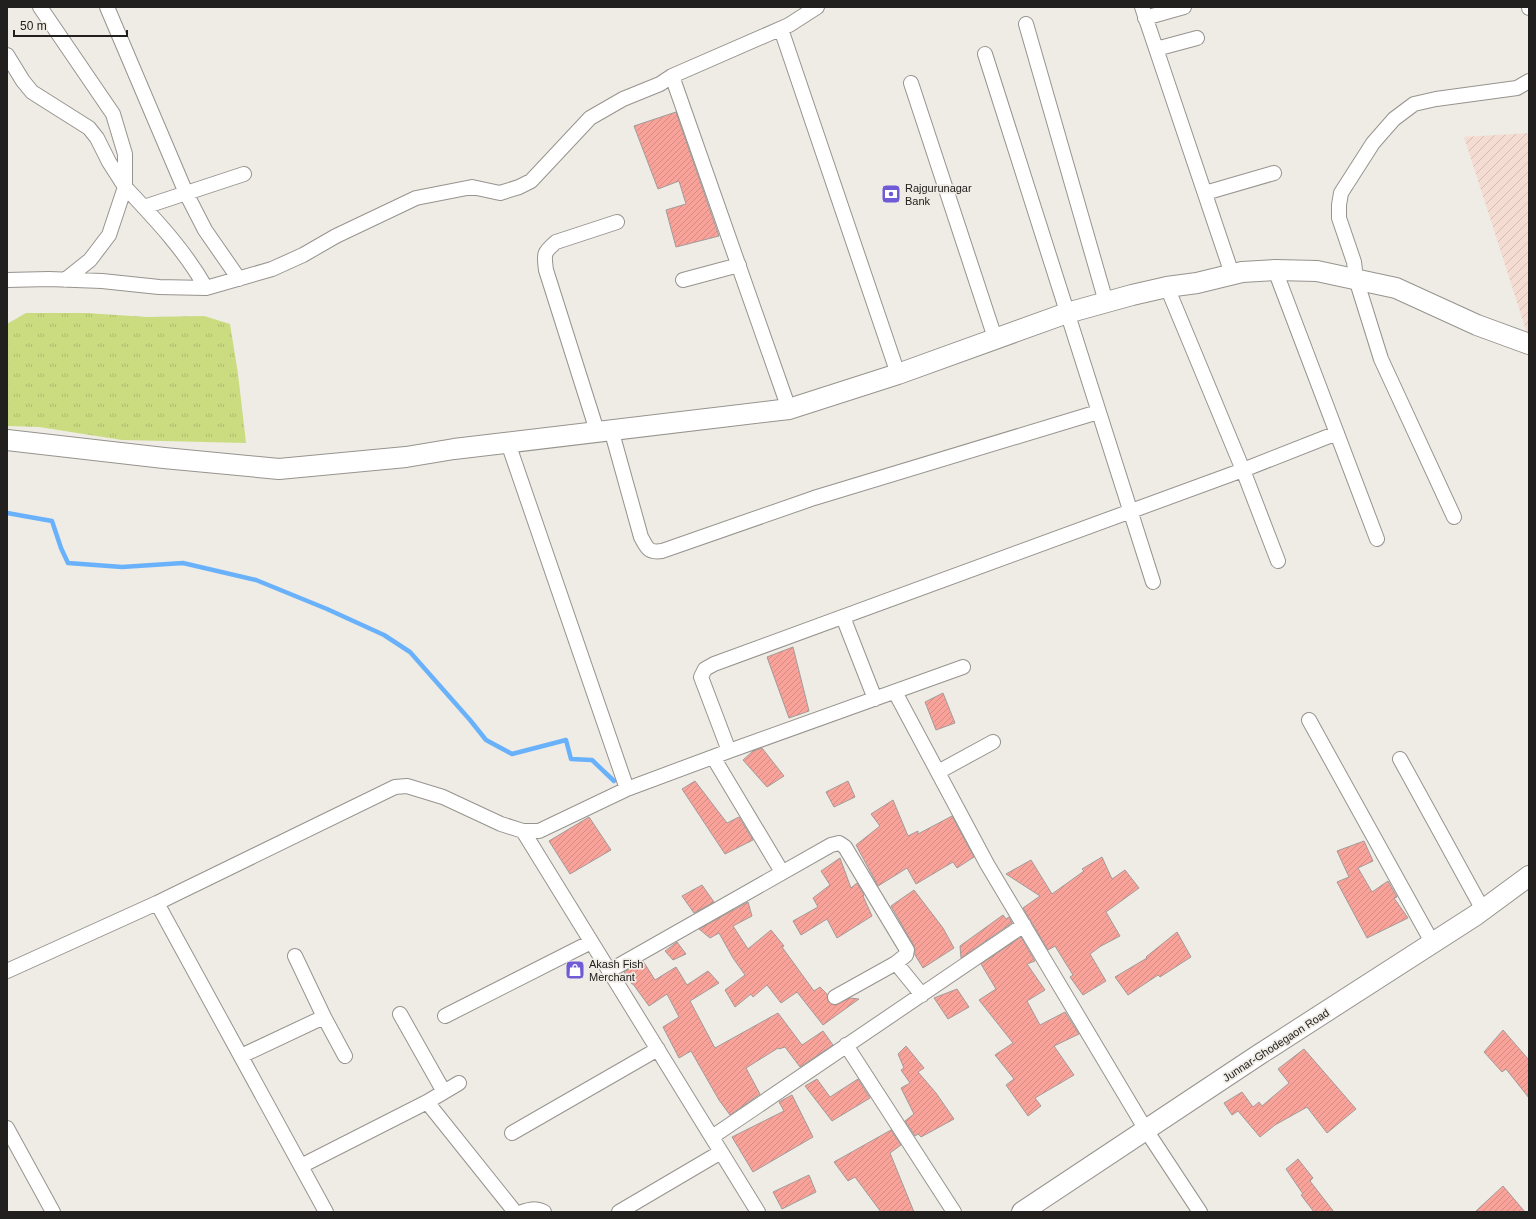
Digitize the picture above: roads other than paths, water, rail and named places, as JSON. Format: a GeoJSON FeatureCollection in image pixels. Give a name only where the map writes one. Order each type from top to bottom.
{"type":"FeatureCollection","features":[{"type":"Feature","properties":{"kind":"street"},"geometry":{"type":"LineString","coordinates":[[40,7],[113,114],[124,154],[125,187],[109,235],[90,260],[66,280]]}},
{"type":"Feature","properties":{"kind":"street"},"geometry":{"type":"LineString","coordinates":[[107,7],[186,193],[205,230],[239,279]]}},
{"type":"Feature","properties":{"kind":"street"},"geometry":{"type":"LineString","coordinates":[[7,280],[102,281],[159,287],[206,288],[272,269],[303,256],[336,236],[416,198],[472,187],[500,193],[519,187],[531,181],[590,118],[623,99],[660,84],[672,76],[781,29],[817,7]]}},
{"type":"Feature","properties":{"kind":"street"},"geometry":{"type":"LineString","coordinates":[[1184,7],[1144,13],[1232,274]]}},
{"type":"Feature","properties":{"kind":"street"},"geometry":{"type":"LineString","coordinates":[[1026,24],[1106,302]]}},
{"type":"Feature","properties":{"kind":"street"},"geometry":{"type":"LineString","coordinates":[[781,29],[898,374]]}},
{"type":"Feature","properties":{"kind":"street"},"geometry":{"type":"LineString","coordinates":[[1156,49],[1198,38]]}},
{"type":"Feature","properties":{"kind":"street"},"geometry":{"type":"LineString","coordinates":[[985,54],[1153,582]]}},
{"type":"Feature","properties":{"kind":"street"},"geometry":{"type":"LineString","coordinates":[[7,55],[23,81],[32,92],[89,128],[97,138],[109,162],[125,187],[178,245],[206,288]]}},
{"type":"Feature","properties":{"kind":"street"},"geometry":{"type":"LineString","coordinates":[[672,76],[789,409]]}},
{"type":"Feature","properties":{"kind":"street"},"geometry":{"type":"LineString","coordinates":[[1454,517],[1381,359],[1356,279],[1354,262],[1339,218],[1341,193],[1372,144],[1394,119],[1414,104],[1436,99],[1517,88],[1529,81]]}},
{"type":"Feature","properties":{"kind":"street"},"geometry":{"type":"LineString","coordinates":[[911,83],[995,338]]}},
{"type":"Feature","properties":{"kind":"street"},"geometry":{"type":"LineString","coordinates":[[1204,193],[1274,173]]}},
{"type":"Feature","properties":{"kind":"street"},"geometry":{"type":"LineString","coordinates":[[144,207],[244,174]]}},
{"type":"Feature","properties":{"kind":"street"},"geometry":{"type":"LineString","coordinates":[[617,222],[556,242],[548,248],[544,256],[546,270],[641,537],[648,549],[654,552],[662,551],[814,498],[1098,412]]}},
{"type":"Feature","properties":{"kind":"street"},"geometry":{"type":"LineString","coordinates":[[683,280],[739,266]]}},
{"type":"Feature","properties":{"kind":"street"},"geometry":{"type":"LineString","coordinates":[[1274,270],[1377,539]]}},
{"type":"Feature","properties":{"kind":"street"},"geometry":{"type":"LineString","coordinates":[[7,440],[279,469],[406,457],[454,449],[604,430],[789,409],[898,374],[1067,313],[1168,287],[1197,283],[1242,272],[1274,270],[1317,271],[1396,288],[1477,324],[1529,344]]}},
{"type":"Feature","properties":{"kind":"street"},"geometry":{"type":"LineString","coordinates":[[1168,287],[1243,470],[1278,561]]}},
{"type":"Feature","properties":{"kind":"street"},"geometry":{"type":"LineString","coordinates":[[729,751],[701,677],[705,669],[714,664],[1243,470],[1337,433]]}},
{"type":"Feature","properties":{"kind":"street"},"geometry":{"type":"LineString","coordinates":[[508,443],[627,789]]}},
{"type":"Feature","properties":{"kind":"street"},"geometry":{"type":"LineString","coordinates":[[843,617],[875,699]]}},
{"type":"Feature","properties":{"kind":"street"},"geometry":{"type":"LineString","coordinates":[[7,971],[157,903],[395,787],[407,786],[443,797],[501,824],[523,830],[539,831],[627,789],[963,667]]}},
{"type":"Feature","properties":{"kind":"street"},"geometry":{"type":"LineString","coordinates":[[895,692],[987,864],[1146,1130],[1200,1212]]}},
{"type":"Feature","properties":{"kind":"street"},"geometry":{"type":"LineString","coordinates":[[1309,720],[1432,942]]}},
{"type":"Feature","properties":{"kind":"street"},"geometry":{"type":"LineString","coordinates":[[938,772],[993,742]]}},
{"type":"Feature","properties":{"kind":"street"},"geometry":{"type":"LineString","coordinates":[[713,757],[782,872]]}},
{"type":"Feature","properties":{"kind":"street"},"geometry":{"type":"LineString","coordinates":[[1400,759],[1483,910]]}},
{"type":"Feature","properties":{"kind":"street"},"geometry":{"type":"LineString","coordinates":[[523,830],[758,1212]]}},
{"type":"Feature","properties":{"kind":"street"},"geometry":{"type":"LineString","coordinates":[[609,971],[782,872],[831,845],[839,843],[845,847],[907,950],[906,955],[896,963],[835,997]]}},
{"type":"Feature","properties":{"kind":"street","name":"Junnar-Ghodegaon Road"},"geometry":{"type":"LineString","coordinates":[[1022,1212],[1260,1054],[1483,910],[1529,876]]}},
{"type":"Feature","properties":{"kind":"street"},"geometry":{"type":"LineString","coordinates":[[157,903],[326,1212]]}},
{"type":"Feature","properties":{"kind":"street"},"geometry":{"type":"LineString","coordinates":[[712,1137],[1024,925]]}},
{"type":"Feature","properties":{"kind":"street"},"geometry":{"type":"LineString","coordinates":[[445,1016],[591,942]]}},
{"type":"Feature","properties":{"kind":"street"},"geometry":{"type":"LineString","coordinates":[[295,956],[324,1017],[345,1056]]}},
{"type":"Feature","properties":{"kind":"street"},"geometry":{"type":"LineString","coordinates":[[896,963],[922,995]]}},
{"type":"Feature","properties":{"kind":"street"},"geometry":{"type":"LineString","coordinates":[[400,1014],[444,1092]]}},
{"type":"Feature","properties":{"kind":"street"},"geometry":{"type":"LineString","coordinates":[[241,1056],[324,1017]]}},
{"type":"Feature","properties":{"kind":"street"},"geometry":{"type":"LineString","coordinates":[[846,1046],[954,1212]]}},
{"type":"Feature","properties":{"kind":"street"},"geometry":{"type":"LineString","coordinates":[[512,1133],[658,1049]]}},
{"type":"Feature","properties":{"kind":"street"},"geometry":{"type":"LineString","coordinates":[[301,1166],[427,1102],[458,1083]]}},
{"type":"Feature","properties":{"kind":"street"},"geometry":{"type":"LineString","coordinates":[[427,1102],[515,1212]]}},
{"type":"Feature","properties":{"kind":"street"},"geometry":{"type":"LineString","coordinates":[[7,1128],[53,1212]]}},
{"type":"Feature","properties":{"kind":"street"},"geometry":{"type":"LineString","coordinates":[[619,1212],[721,1152]]}},
{"type":"Feature","properties":{"kind":"street"},"geometry":{"type":"LineString","coordinates":[[522,1212],[531,1209],[538,1209],[544,1212]]}},
{"type":"Feature","properties":{"kind":"waterway"},"geometry":{"type":"LineString","coordinates":[[7,513],[52,521],[61,548],[68,563],[122,567],[183,563],[256,580],[327,609],[384,635],[410,652],[486,740],[512,754],[566,740],[571,759],[592,760],[614,781]]}},
{"type":"Feature","properties":{"kind":"place","name":"Rajgurunagar Bank"},"geometry":{"type":"Point","coordinates":[891,194]}},
{"type":"Feature","properties":{"kind":"place","name":"Akash Fish Merchant"},"geometry":{"type":"Point","coordinates":[575,970]}}]}
